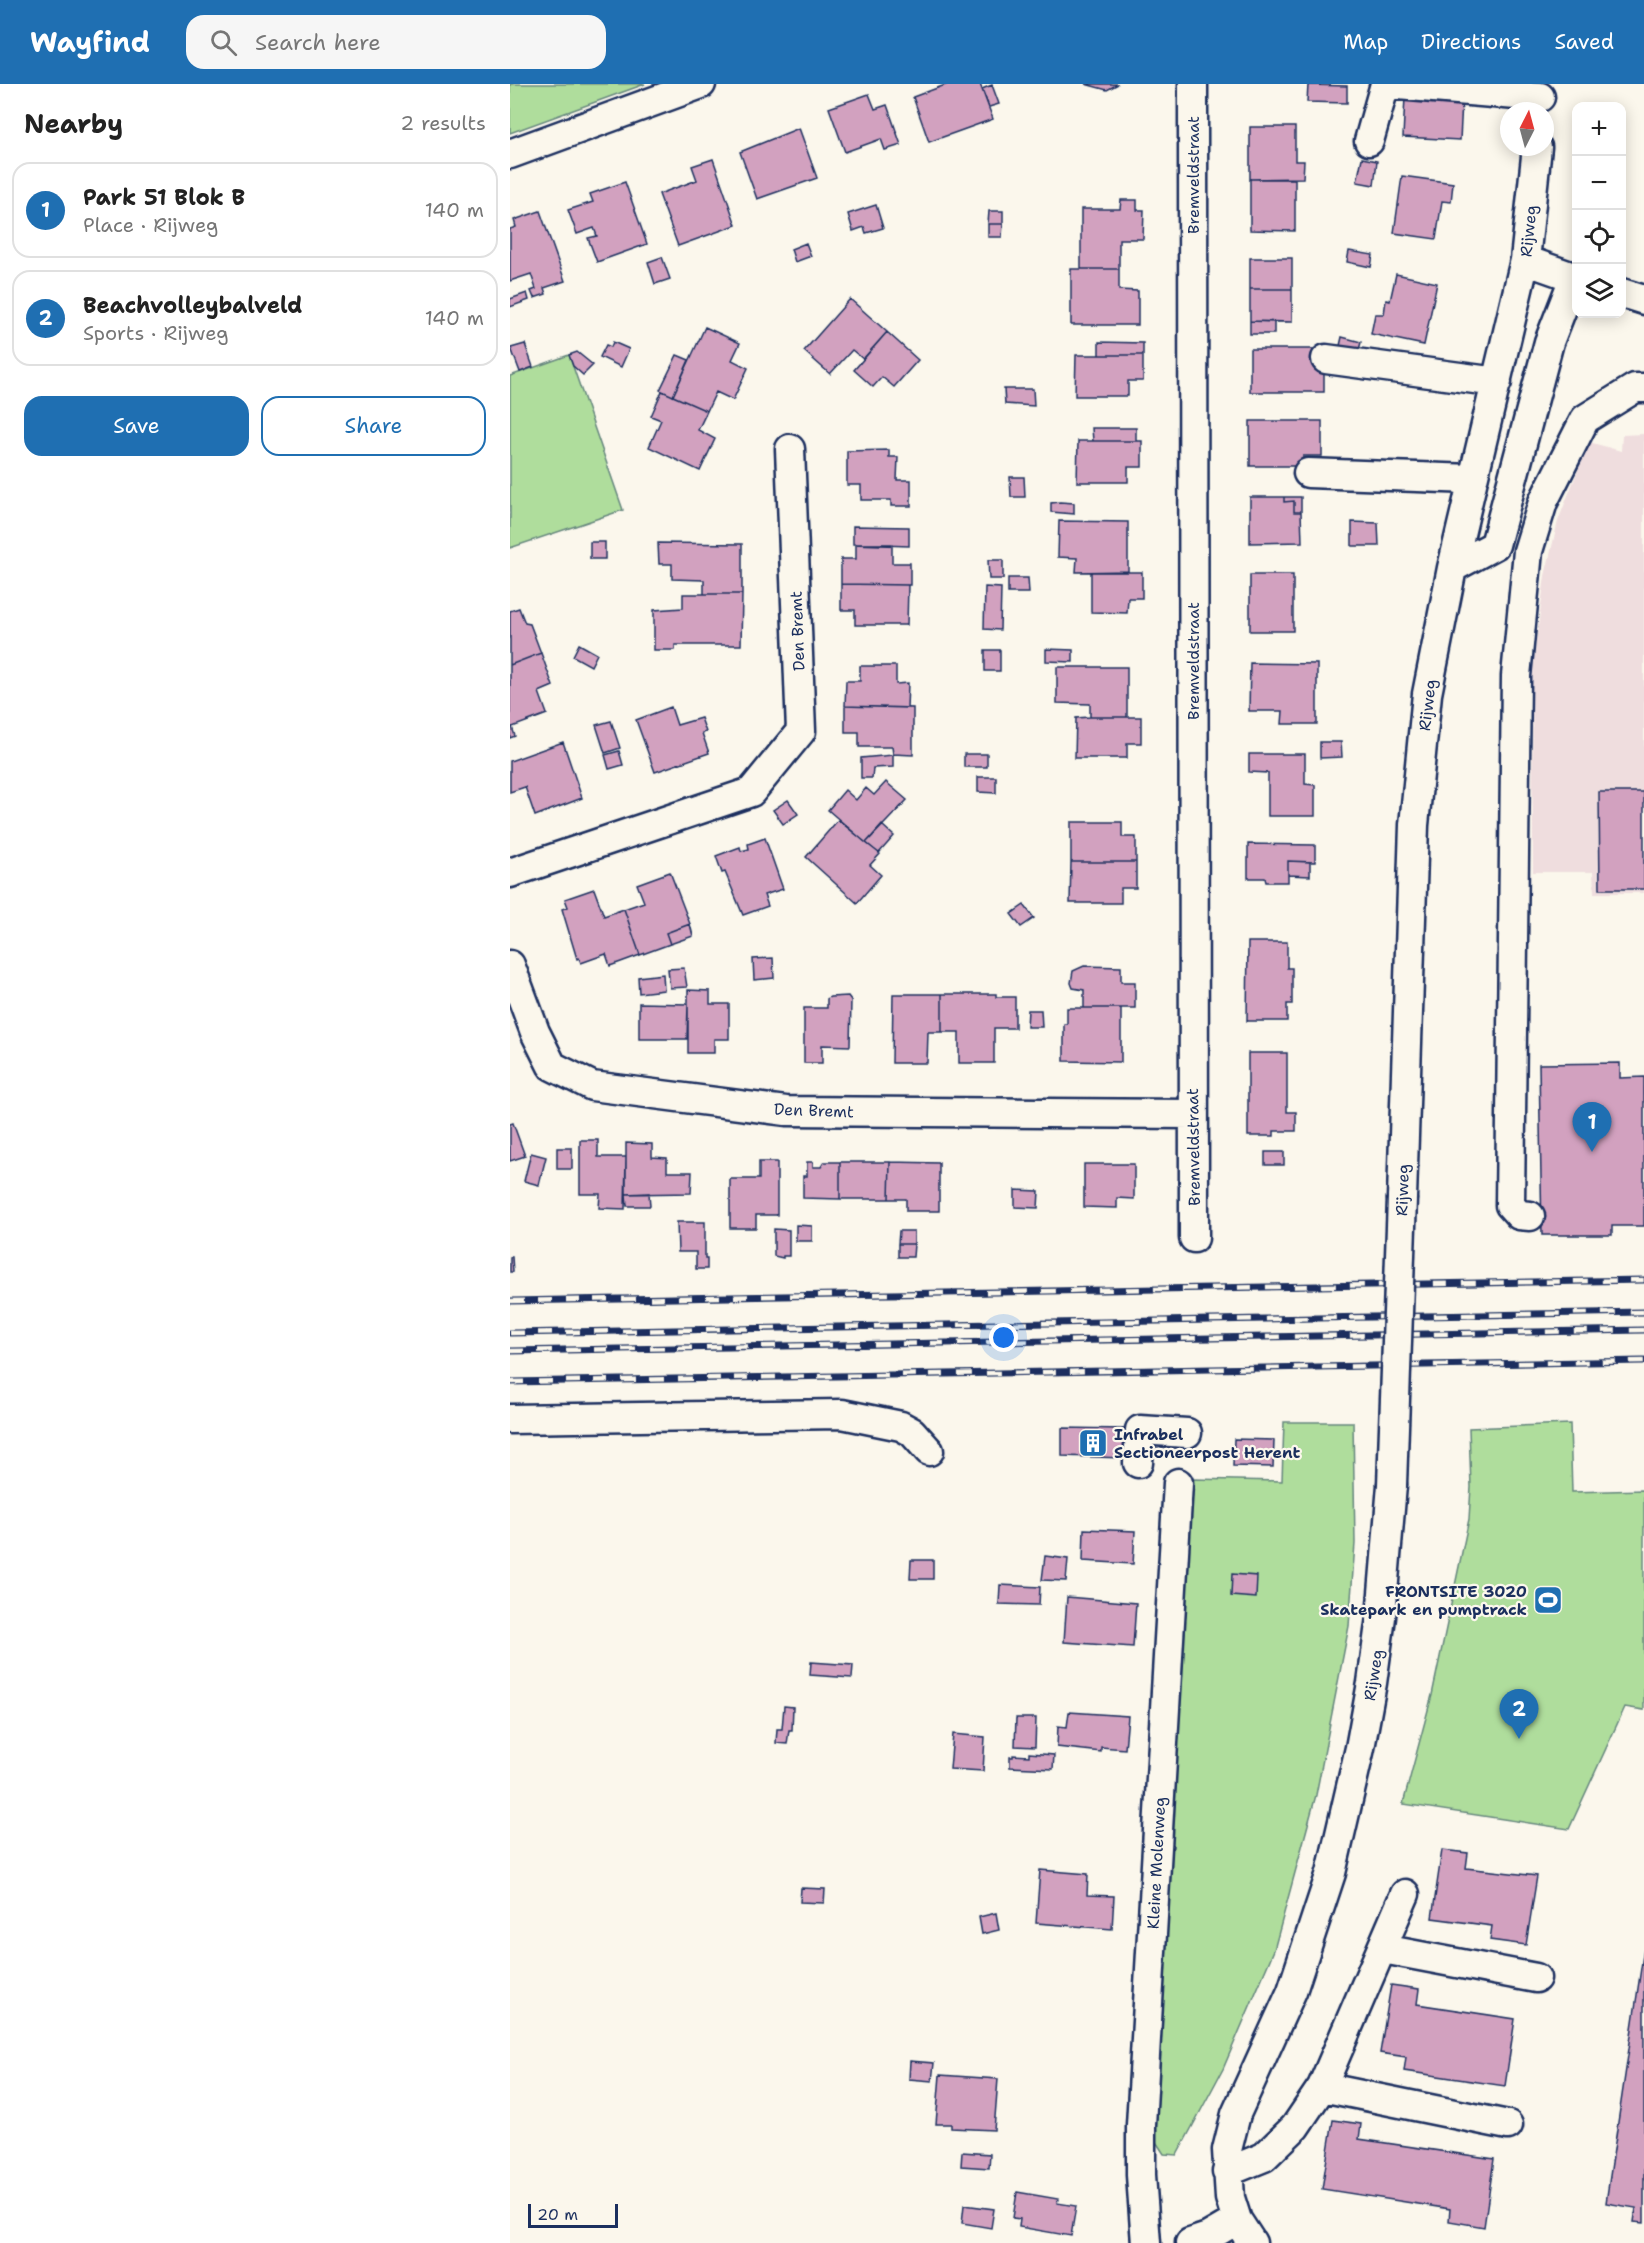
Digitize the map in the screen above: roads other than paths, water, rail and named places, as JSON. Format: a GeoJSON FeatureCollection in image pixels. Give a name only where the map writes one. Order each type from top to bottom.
{"type":"FeatureCollection","features":[{"type":"Feature","properties":{"kind":"street"},"geometry":{"type":"LineString","coordinates":[[510,154],[701,84]]}},
{"type":"Feature","properties":{"kind":"street","name":"Bremveldstraat"},"geometry":{"type":"LineString","coordinates":[[1193,84],[1192,1114],[1194,1239]]}},
{"type":"Feature","properties":{"kind":"street"},"geometry":{"type":"LineString","coordinates":[[1369,141],[1385,84],[1540,97]]}},
{"type":"Feature","properties":{"kind":"street","name":"Rijweg"},"geometry":{"type":"LineString","coordinates":[[1236,2220],[1230,2199],[1227,2150],[1236,2114],[1292,1991],[1331,1873],[1360,1748],[1372,1683],[1381,1617],[1392,1485],[1414,825],[1427,694],[1472,479],[1526,260],[1536,156]]}},
{"type":"Feature","properties":{"kind":"street"},"geometry":{"type":"LineString","coordinates":[[1526,260],[1572,277]]}},
{"type":"Feature","properties":{"kind":"street"},"geometry":{"type":"LineString","coordinates":[[1452,568],[1495,545],[1549,342],[1572,285]]}},
{"type":"Feature","properties":{"kind":"street"},"geometry":{"type":"LineString","coordinates":[[1626,294],[1644,300]]}},
{"type":"Feature","properties":{"kind":"street"},"geometry":{"type":"LineString","coordinates":[[1326,358],[1497,382]]}},
{"type":"Feature","properties":{"kind":"street"},"geometry":{"type":"LineString","coordinates":[[1530,1216],[1519,1215],[1510,1205],[1516,676],[1528,551],[1543,502],[1585,419],[1635,388],[1644,388]]}},
{"type":"Feature","properties":{"kind":"street","name":"Den Bremt"},"geometry":{"type":"LineString","coordinates":[[510,873],[751,792],[801,731],[790,449]]}},
{"type":"Feature","properties":{"kind":"street"},"geometry":{"type":"LineString","coordinates":[[1308,473],[1472,479]]}},
{"type":"Feature","properties":{"kind":"street","name":"Den Bremt"},"geometry":{"type":"LineString","coordinates":[[510,965],[535,1032],[552,1066],[592,1086],[786,1111],[1192,1114]]}},
{"type":"Feature","properties":{"kind":"street"},"geometry":{"type":"LineString","coordinates":[[510,1419],[842,1414],[901,1426],[912,1432],[929,1451]]}},
{"type":"Feature","properties":{"kind":"street"},"geometry":{"type":"LineString","coordinates":[[1138,1463],[1140,1430],[1187,1433]]}},
{"type":"Feature","properties":{"kind":"street","name":"Kleine Molenweg"},"geometry":{"type":"LineString","coordinates":[[1146,2243],[1141,2175],[1141,2125],[1178,1482]]}},
{"type":"Feature","properties":{"kind":"street"},"geometry":{"type":"LineString","coordinates":[[1227,2172],[1264,2157],[1295,2127],[1322,2088],[1405,1894]]}},
{"type":"Feature","properties":{"kind":"street"},"geometry":{"type":"LineString","coordinates":[[1383,1948],[1536,1978]]}},
{"type":"Feature","properties":{"kind":"street"},"geometry":{"type":"LineString","coordinates":[[1322,2088],[1508,2125]]}},
{"type":"Feature","properties":{"kind":"street"},"geometry":{"type":"LineString","coordinates":[[1191,2243],[1208,2237],[1236,2220],[1252,2243]]}},
{"type":"Feature","properties":{"kind":"railway"},"geometry":{"type":"LineString","coordinates":[[510,1301],[1644,1280]]}},
{"type":"Feature","properties":{"kind":"railway"},"geometry":{"type":"LineString","coordinates":[[510,1333],[1644,1312]]}},
{"type":"Feature","properties":{"kind":"railway"},"geometry":{"type":"LineString","coordinates":[[510,1351],[1644,1330]]}},
{"type":"Feature","properties":{"kind":"railway"},"geometry":{"type":"LineString","coordinates":[[510,1382],[1644,1361]]}},
{"type":"Feature","properties":{"kind":"place","name":"Park 51 Blok B"},"geometry":{"type":"Point","coordinates":[1592,1152]}},
{"type":"Feature","properties":{"kind":"place","name":"Infrabel Sectioneerpost Herent"},"geometry":{"type":"Point","coordinates":[1093,1443]}},
{"type":"Feature","properties":{"kind":"place","name":"FRONTSITE 3020 Skatepark en pumptrack"},"geometry":{"type":"Point","coordinates":[1548,1600]}},
{"type":"Feature","properties":{"kind":"place","name":"Beachvolleybalveld"},"geometry":{"type":"Point","coordinates":[1519,1739]}}]}
